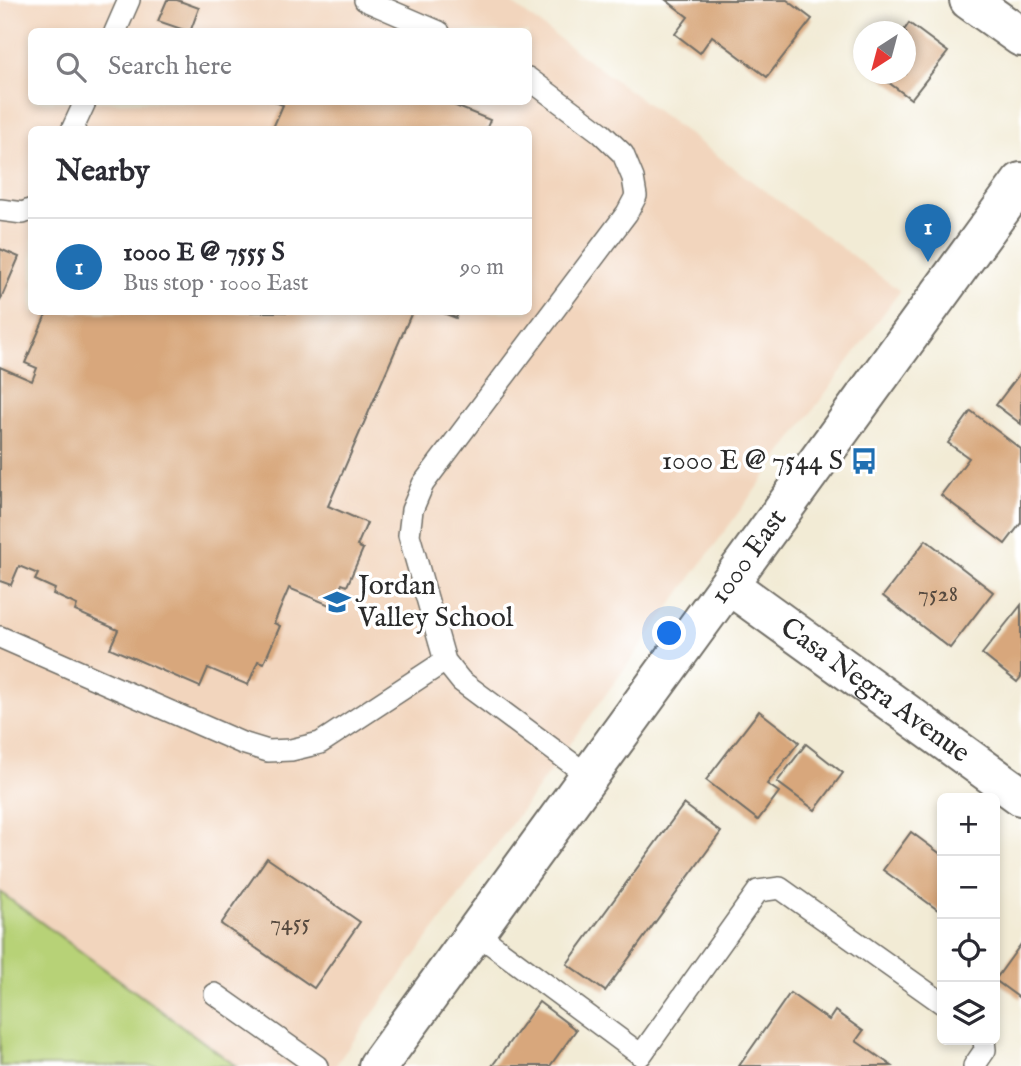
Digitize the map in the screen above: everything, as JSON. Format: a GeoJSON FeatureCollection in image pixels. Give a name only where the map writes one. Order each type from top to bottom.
{"type":"FeatureCollection","features":[{"type":"Feature","properties":{"kind":"street"},"geometry":{"type":"LineString","coordinates":[[969,0],[1021,37]]}},
{"type":"Feature","properties":{"kind":"street","name":"1000 East"},"geometry":{"type":"LineString","coordinates":[[378,1066],[1021,182]]}},
{"type":"Feature","properties":{"kind":"street","name":"Casa Negra Avenue"},"geometry":{"type":"LineString","coordinates":[[729,585],[1021,796]]}},
{"type":"Feature","properties":{"kind":"lane"},"geometry":{"type":"LineString","coordinates":[[117,28],[129,0]]}},
{"type":"Feature","properties":{"kind":"lane"},"geometry":{"type":"LineString","coordinates":[[365,0],[430,28]]}},
{"type":"Feature","properties":{"kind":"lane"},"geometry":{"type":"LineString","coordinates":[[532,81],[600,132],[623,154],[633,178],[636,196],[628,213],[423,484],[412,510],[409,535],[445,662],[461,681],[590,777]]}},
{"type":"Feature","properties":{"kind":"lane"},"geometry":{"type":"LineString","coordinates":[[74,126],[84,105]]}},
{"type":"Feature","properties":{"kind":"lane"},"geometry":{"type":"LineString","coordinates":[[0,210],[23,213],[28,211]]}},
{"type":"Feature","properties":{"kind":"lane"},"geometry":{"type":"LineString","coordinates":[[0,637],[242,743],[268,751],[291,750],[320,743],[445,662]]}},
{"type":"Feature","properties":{"kind":"lane"},"geometry":{"type":"LineString","coordinates":[[475,932],[637,1060],[758,891],[780,888],[937,999]]}},
{"type":"Feature","properties":{"kind":"lane"},"geometry":{"type":"LineString","coordinates":[[215,994],[317,1066]]}},
{"type":"Feature","properties":{"kind":"lane"},"geometry":{"type":"LineString","coordinates":[[974,1066],[985,1050],[984,1045]]}},
{"type":"Feature","properties":{"kind":"shaded area","name":"Jordan Valley School"},"geometry":{"type":"Polygon","coordinates":[[[0,0],[507,0],[900,291],[335,1066],[236,1066],[0,892],[0,0]]]}},
{"type":"Feature","properties":{"kind":"green space"},"geometry":{"type":"Polygon","coordinates":[[[0,892],[236,1066],[0,1066],[0,892]]]}},
{"type":"Feature","properties":{"kind":"building"},"geometry":{"type":"Polygon","coordinates":[[[167,0],[177,0],[199,8],[192,28],[178,28],[158,21],[167,0]]]}},
{"type":"Feature","properties":{"kind":"building"},"geometry":{"type":"Polygon","coordinates":[[[666,0],[787,0],[812,19],[767,77],[712,36],[700,53],[675,34],[688,17],[666,0]]]}},
{"type":"Feature","properties":{"kind":"building"},"geometry":{"type":"Polygon","coordinates":[[[916,28],[948,52],[911,99],[891,84],[916,84],[916,28]]]}},
{"type":"Feature","properties":{"kind":"building"},"geometry":{"type":"Polygon","coordinates":[[[283,105],[453,105],[490,120],[488,126],[274,126],[283,105]]]}},
{"type":"Feature","properties":{"kind":"building"},"geometry":{"type":"Polygon","coordinates":[[[0,249],[19,257],[0,301],[0,249]]]}},
{"type":"Feature","properties":{"kind":"building"},"geometry":{"type":"Polygon","coordinates":[[[46,315],[411,315],[328,506],[367,523],[357,546],[363,549],[347,586],[342,584],[332,606],[289,588],[274,623],[280,626],[264,663],[258,661],[248,685],[208,668],[200,687],[110,648],[118,630],[75,611],[77,605],[53,594],[55,589],[35,580],[38,574],[19,566],[11,585],[0,581],[0,367],[32,381],[37,368],[25,363],[46,315]]]}},
{"type":"Feature","properties":{"kind":"building"},"geometry":{"type":"Polygon","coordinates":[[[1021,372],[1021,424],[996,405],[1021,372]]]}},
{"type":"Feature","properties":{"kind":"building"},"geometry":{"type":"Polygon","coordinates":[[[971,411],[1021,449],[1021,523],[1005,544],[941,495],[969,458],[948,443],[971,411]]]}},
{"type":"Feature","properties":{"kind":"building"},"geometry":{"type":"Polygon","coordinates":[[[926,540],[993,592],[950,648],[883,596],[926,540]]]}},
{"type":"Feature","properties":{"kind":"building"},"geometry":{"type":"Polygon","coordinates":[[[1021,605],[1021,677],[1017,682],[982,654],[1021,605]]]}},
{"type":"Feature","properties":{"kind":"building"},"geometry":{"type":"Polygon","coordinates":[[[759,711],[799,742],[767,784],[779,792],[758,820],[706,780],[759,711]]]}},
{"type":"Feature","properties":{"kind":"building"},"geometry":{"type":"Polygon","coordinates":[[[806,744],[843,773],[815,810],[777,782],[806,744]]]}},
{"type":"Feature","properties":{"kind":"building"},"geometry":{"type":"Polygon","coordinates":[[[684,804],[721,832],[605,991],[567,964],[684,804]]]}},
{"type":"Feature","properties":{"kind":"building"},"geometry":{"type":"Polygon","coordinates":[[[911,832],[937,851],[937,909],[883,870],[911,832]]]}},
{"type":"Feature","properties":{"kind":"building"},"geometry":{"type":"Polygon","coordinates":[[[267,858],[360,922],[314,988],[221,924],[267,858]]]}},
{"type":"Feature","properties":{"kind":"building"},"geometry":{"type":"Polygon","coordinates":[[[1021,944],[1021,999],[1000,984],[1000,973],[1021,944]]]}},
{"type":"Feature","properties":{"kind":"building"},"geometry":{"type":"Polygon","coordinates":[[[790,993],[829,1020],[835,1011],[863,1031],[856,1041],[892,1066],[739,1066],[790,993]]]}},
{"type":"Feature","properties":{"kind":"building"},"geometry":{"type":"Polygon","coordinates":[[[539,1002],[576,1030],[550,1066],[492,1066],[539,1002]]]}},
{"type":"Feature","properties":{"kind":"place","name":"1000 E @ 7555 S"},"geometry":{"type":"Point","coordinates":[928,262]}},
{"type":"Feature","properties":{"kind":"place","name":"1000 E @ 7544 S"},"geometry":{"type":"Point","coordinates":[864,461]}},
{"type":"Feature","properties":{"kind":"place","name":"Jordan Valley School"},"geometry":{"type":"Point","coordinates":[337,602]}}]}
